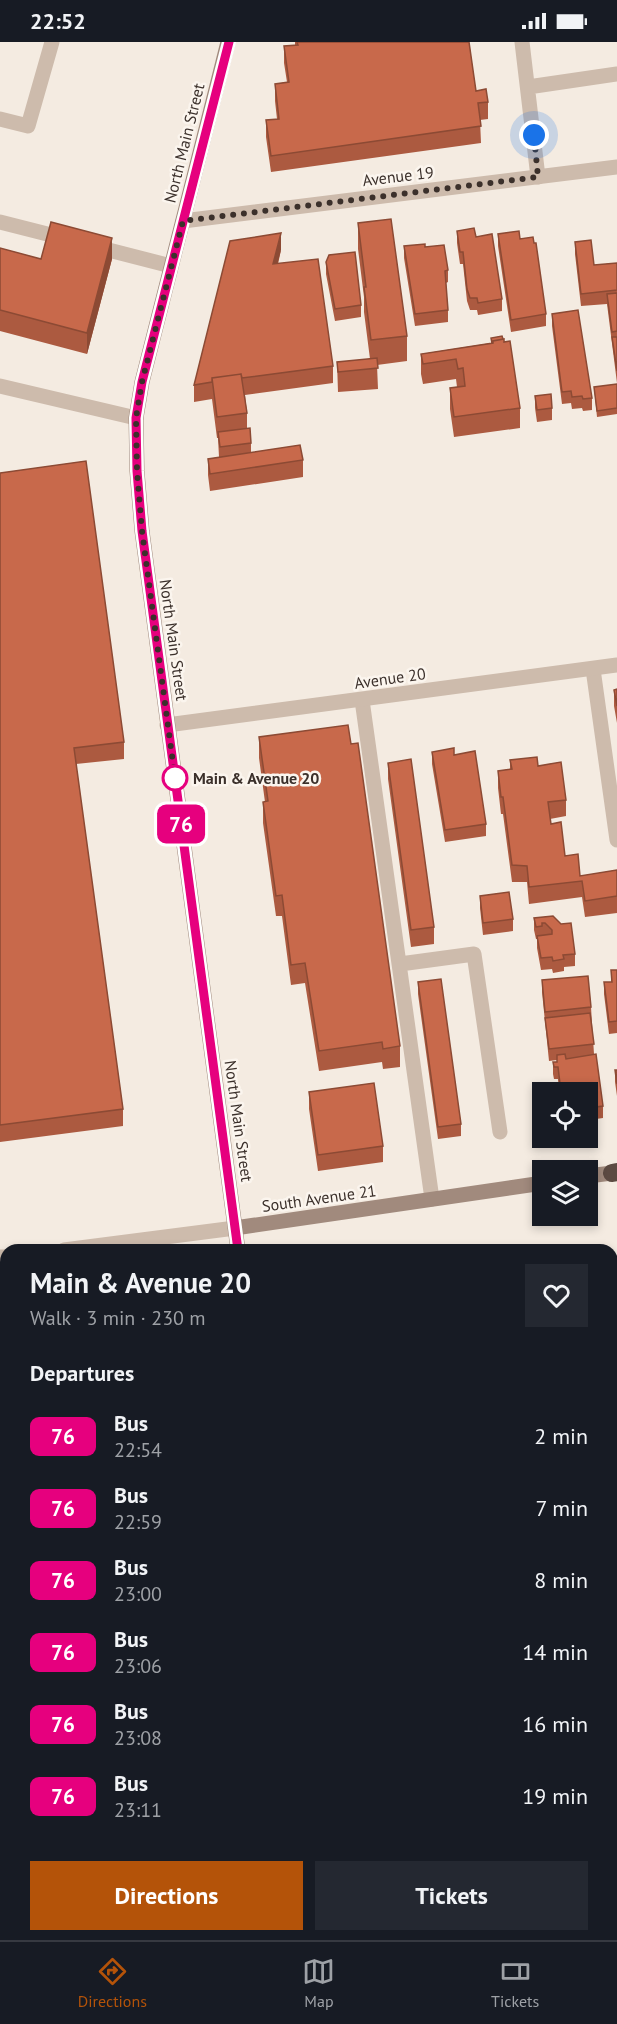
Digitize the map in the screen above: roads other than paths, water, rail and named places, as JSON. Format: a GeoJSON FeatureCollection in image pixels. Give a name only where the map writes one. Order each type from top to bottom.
{"type":"FeatureCollection","features":[{"type":"Feature","properties":{"kind":"main road","name":"North Main Street"},"geometry":{"type":"LineString","coordinates":[[228,42],[142,382],[136,418],[137,471],[142,531],[237,1244]]}},
{"type":"Feature","properties":{"kind":"main road"},"geometry":{"type":"LineString","coordinates":[[598,1175],[615,1172]]}},
{"type":"Feature","properties":{"kind":"main road","name":"South Avenue 21"},"geometry":{"type":"LineString","coordinates":[[235,1228],[532,1185]]}},
{"type":"Feature","properties":{"kind":"street"},"geometry":{"type":"LineString","coordinates":[[0,119],[28,126],[52,42]]}},
{"type":"Feature","properties":{"kind":"street"},"geometry":{"type":"LineString","coordinates":[[522,42],[538,177]]}},
{"type":"Feature","properties":{"kind":"street"},"geometry":{"type":"LineString","coordinates":[[528,87],[617,74]]}},
{"type":"Feature","properties":{"kind":"street","name":"Avenue 19"},"geometry":{"type":"LineString","coordinates":[[183,221],[617,166]]}},
{"type":"Feature","properties":{"kind":"street"},"geometry":{"type":"LineString","coordinates":[[0,222],[171,266]]}},
{"type":"Feature","properties":{"kind":"street"},"geometry":{"type":"LineString","coordinates":[[0,386],[136,418]]}},
{"type":"Feature","properties":{"kind":"street","name":"Avenue 20"},"geometry":{"type":"LineString","coordinates":[[167,725],[617,665]]}},
{"type":"Feature","properties":{"kind":"street"},"geometry":{"type":"LineString","coordinates":[[593,669],[617,840]]}},
{"type":"Feature","properties":{"kind":"street"},"geometry":{"type":"LineString","coordinates":[[362,700],[432,1199]]}},
{"type":"Feature","properties":{"kind":"street"},"geometry":{"type":"LineString","coordinates":[[399,964],[474,954],[500,1132]]}},
{"type":"Feature","properties":{"kind":"street","name":"South Avenue 21"},"geometry":{"type":"LineString","coordinates":[[111,1244],[235,1228]]}},
{"type":"Feature","properties":{"kind":"place","name":"Main & Avenue 20"},"geometry":{"type":"Point","coordinates":[175,778]}}]}
